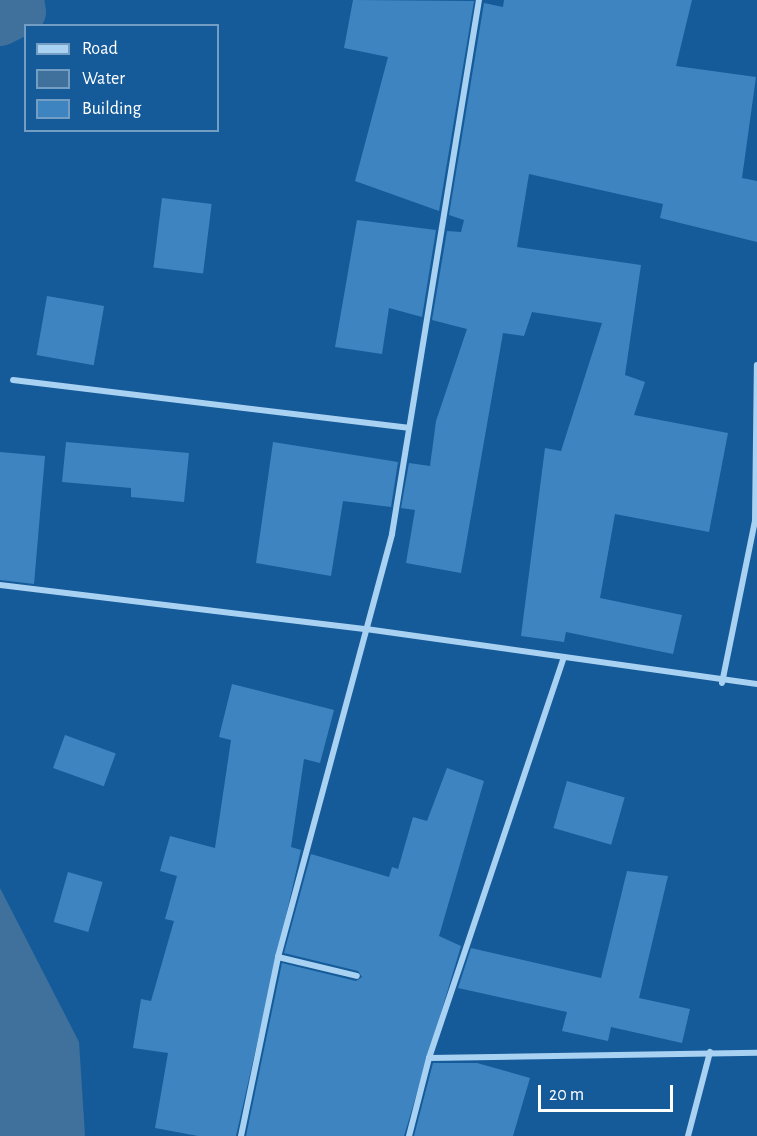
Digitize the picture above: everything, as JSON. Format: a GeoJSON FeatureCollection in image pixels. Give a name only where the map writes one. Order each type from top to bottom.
{"type":"FeatureCollection","features":[{"type":"Feature","properties":{"kind":"street"},"geometry":{"type":"LineString","coordinates":[[241,1136],[278,957],[392,534],[479,0]]}},
{"type":"Feature","properties":{"kind":"street"},"geometry":{"type":"LineString","coordinates":[[722,683],[754,521],[757,365]]}},
{"type":"Feature","properties":{"kind":"street"},"geometry":{"type":"LineString","coordinates":[[13,380],[408,428]]}},
{"type":"Feature","properties":{"kind":"street"},"geometry":{"type":"LineString","coordinates":[[0,585],[366,628],[722,683],[757,684]]}},
{"type":"Feature","properties":{"kind":"street"},"geometry":{"type":"LineString","coordinates":[[409,1136],[429,1058],[564,657]]}},
{"type":"Feature","properties":{"kind":"street"},"geometry":{"type":"LineString","coordinates":[[278,957],[357,975]]}},
{"type":"Feature","properties":{"kind":"street"},"geometry":{"type":"LineString","coordinates":[[688,1136],[710,1052]]}},
{"type":"Feature","properties":{"kind":"street"},"geometry":{"type":"LineString","coordinates":[[429,1058],[757,1053]]}},
{"type":"Feature","properties":{"kind":"water"},"geometry":{"type":"Polygon","coordinates":[[[0,888],[79,1042],[85,1136],[0,1136],[0,888]]]}},
{"type":"Feature","properties":{"kind":"building"},"geometry":{"type":"Polygon","coordinates":[[[353,0],[474,1],[439,211],[355,181],[388,57],[344,48],[353,0]]]}},
{"type":"Feature","properties":{"kind":"building"},"geometry":{"type":"Polygon","coordinates":[[[504,0],[692,0],[676,66],[756,77],[742,178],[757,181],[757,242],[660,218],[663,204],[529,174],[517,247],[641,265],[625,375],[645,382],[634,415],[728,433],[709,532],[615,514],[600,598],[682,615],[673,654],[566,632],[564,642],[521,636],[545,448],[561,451],[602,323],[532,312],[524,336],[503,333],[461,573],[406,563],[415,510],[401,508],[409,463],[430,466],[436,421],[467,329],[432,320],[447,231],[461,232],[464,220],[449,215],[484,3],[503,7],[504,0]]]}},
{"type":"Feature","properties":{"kind":"building"},"geometry":{"type":"Polygon","coordinates":[[[162,198],[212,204],[203,274],[153,267],[162,198]]]}},
{"type":"Feature","properties":{"kind":"building"},"geometry":{"type":"Polygon","coordinates":[[[357,220],[436,230],[422,317],[389,308],[382,354],[335,347],[357,220]]]}},
{"type":"Feature","properties":{"kind":"building"},"geometry":{"type":"Polygon","coordinates":[[[47,296],[104,306],[94,365],[37,355],[47,296]]]}},
{"type":"Feature","properties":{"kind":"building"},"geometry":{"type":"Polygon","coordinates":[[[66,442],[189,453],[184,502],[131,497],[131,488],[62,482],[66,442]]]}},
{"type":"Feature","properties":{"kind":"building"},"geometry":{"type":"Polygon","coordinates":[[[273,442],[398,462],[391,507],[343,501],[331,576],[256,563],[273,442]]]}},
{"type":"Feature","properties":{"kind":"building"},"geometry":{"type":"Polygon","coordinates":[[[0,452],[45,456],[34,584],[0,580],[0,452]]]}},
{"type":"Feature","properties":{"kind":"building"},"geometry":{"type":"Polygon","coordinates":[[[232,684],[334,710],[320,763],[304,759],[291,847],[301,850],[236,1136],[198,1136],[155,1128],[168,1053],[133,1048],[141,999],[151,1001],[174,921],[165,919],[177,876],[160,871],[170,836],[215,848],[231,740],[219,737],[232,684]]]}},
{"type":"Feature","properties":{"kind":"building"},"geometry":{"type":"Polygon","coordinates":[[[65,735],[116,753],[104,786],[53,768],[65,735]]]}},
{"type":"Feature","properties":{"kind":"building"},"geometry":{"type":"Polygon","coordinates":[[[447,768],[484,781],[439,936],[461,946],[404,1136],[246,1136],[282,963],[356,981],[362,977],[358,971],[284,953],[311,854],[389,877],[392,867],[398,869],[413,817],[427,821],[447,768]]]}},
{"type":"Feature","properties":{"kind":"building"},"geometry":{"type":"Polygon","coordinates":[[[567,781],[625,798],[611,845],[553,828],[567,781]]]}},
{"type":"Feature","properties":{"kind":"building"},"geometry":{"type":"Polygon","coordinates":[[[627,871],[668,876],[639,998],[690,1009],[682,1043],[611,1027],[608,1041],[562,1031],[567,1012],[458,988],[471,948],[601,978],[627,871]]]}},
{"type":"Feature","properties":{"kind":"building"},"geometry":{"type":"Polygon","coordinates":[[[68,872],[103,882],[88,932],[54,922],[68,872]]]}},
{"type":"Feature","properties":{"kind":"building"},"geometry":{"type":"Polygon","coordinates":[[[433,1063],[477,1063],[530,1078],[513,1136],[414,1136],[433,1063]]]}},
{"type":"Feature","properties":{"kind":"waterway"},"geometry":{"type":"LineString","coordinates":[[0,23],[23,12],[21,0]]}}]}
